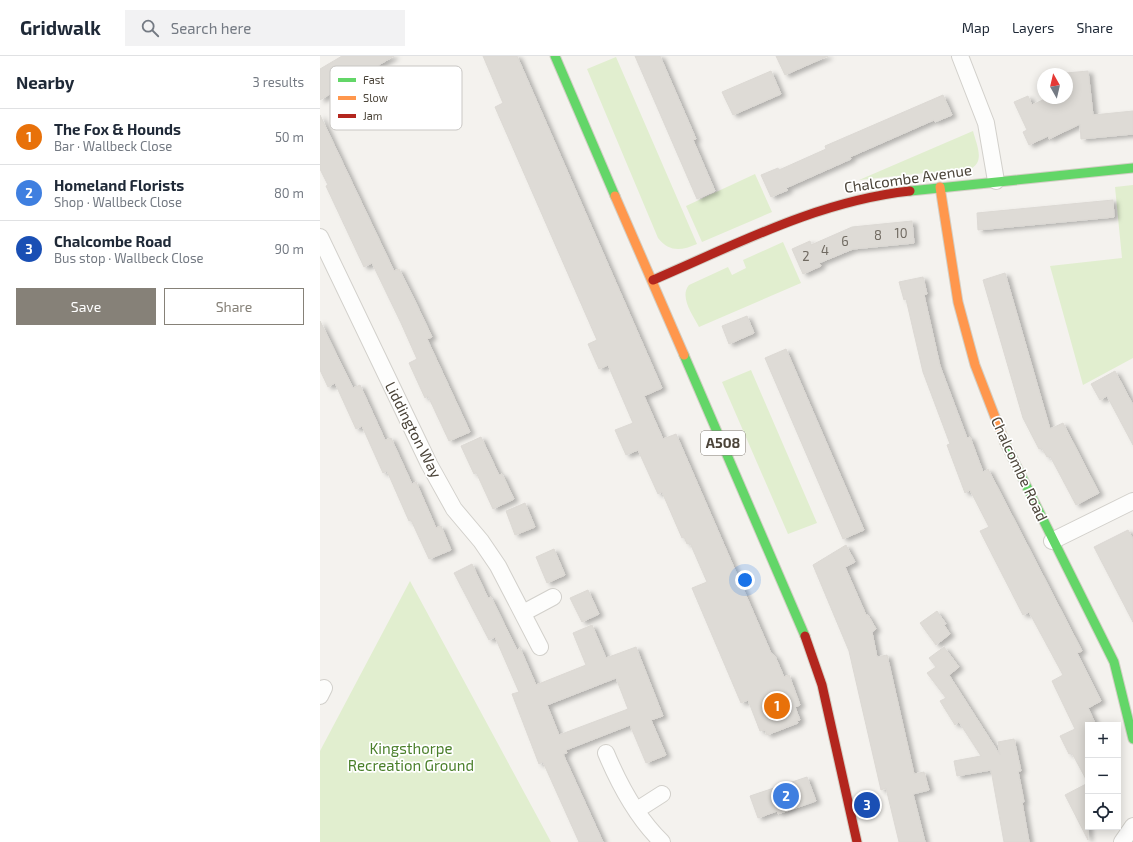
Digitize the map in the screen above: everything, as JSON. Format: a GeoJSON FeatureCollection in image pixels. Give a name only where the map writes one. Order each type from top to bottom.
{"type":"FeatureCollection","features":[{"type":"Feature","properties":{"kind":"main road","name":"A508"},"geometry":{"type":"LineString","coordinates":[[555,56],[811,649],[822,685],[853,841]]}},
{"type":"Feature","properties":{"kind":"main road","name":"Chalcombe Avenue"},"geometry":{"type":"LineString","coordinates":[[653,280],[825,207],[865,197],[940,187],[1133,168]]}},
{"type":"Feature","properties":{"kind":"main road","name":"Chalcombe Road"},"geometry":{"type":"LineString","coordinates":[[940,187],[958,302],[975,365],[1005,442],[1052,541],[1104,639],[1114,662],[1133,739]]}},
{"type":"Feature","properties":{"kind":"street"},"geometry":{"type":"LineString","coordinates":[[960,56],[986,123],[996,181]]}},
{"type":"Feature","properties":{"kind":"street","name":"Liddington Way"},"geometry":{"type":"LineString","coordinates":[[320,237],[432,470],[454,510],[490,553],[540,647]]}},
{"type":"Feature","properties":{"kind":"street"},"geometry":{"type":"LineString","coordinates":[[1052,541],[1133,501]]}},
{"type":"Feature","properties":{"kind":"street"},"geometry":{"type":"LineString","coordinates":[[523,613],[553,598]]}},
{"type":"Feature","properties":{"kind":"street"},"geometry":{"type":"LineString","coordinates":[[606,753],[615,773],[637,810],[662,842]]}},
{"type":"Feature","properties":{"kind":"street"},"geometry":{"type":"LineString","coordinates":[[637,810],[662,794]]}},
{"type":"Feature","properties":{"kind":"street"},"geometry":{"type":"LineString","coordinates":[[1122,842],[1133,826]]}},
{"type":"Feature","properties":{"kind":"green space"},"geometry":{"type":"Polygon","coordinates":[[[616,57],[697,244],[686,248],[676,249],[666,246],[658,238],[587,69],[616,57]]]}},
{"type":"Feature","properties":{"kind":"green space"},"geometry":{"type":"Polygon","coordinates":[[[973,131],[979,156],[976,165],[972,168],[859,180],[973,131]]]}},
{"type":"Feature","properties":{"kind":"green space"},"geometry":{"type":"Polygon","coordinates":[[[755,174],[772,212],[702,242],[686,206],[755,174]]]}},
{"type":"Feature","properties":{"kind":"green space"},"geometry":{"type":"Polygon","coordinates":[[[1133,185],[1133,358],[1083,385],[1050,266],[1122,258],[1115,187],[1133,185]]]}},
{"type":"Feature","properties":{"kind":"green space"},"geometry":{"type":"Polygon","coordinates":[[[783,242],[801,283],[699,327],[686,300],[686,290],[689,285],[728,267],[732,275],[746,268],[743,260],[783,242]]]}},
{"type":"Feature","properties":{"kind":"green space"},"geometry":{"type":"Polygon","coordinates":[[[751,370],[817,523],[788,534],[722,382],[751,370]]]}},
{"type":"Feature","properties":{"kind":"green space","name":"Kingsthorpe Recreation Ground"},"geometry":{"type":"Polygon","coordinates":[[[410,581],[551,842],[320,842],[320,751],[410,581]]]}},
{"type":"Feature","properties":{"kind":"building"},"geometry":{"type":"Polygon","coordinates":[[[342,56],[394,56],[377,66],[330,66],[330,94],[320,100],[320,69],[342,56]]]}},
{"type":"Feature","properties":{"kind":"building"},"geometry":{"type":"Polygon","coordinates":[[[483,56],[517,56],[662,388],[644,396],[663,439],[676,434],[771,653],[775,656],[784,677],[789,675],[800,705],[795,707],[800,720],[797,721],[798,723],[767,735],[765,730],[760,731],[748,700],[741,703],[692,588],[707,582],[690,543],[687,544],[684,537],[682,538],[662,492],[658,494],[638,450],[626,455],[615,430],[633,423],[608,365],[599,369],[588,344],[597,340],[495,107],[503,103],[483,56]]]}},
{"type":"Feature","properties":{"kind":"building"},"geometry":{"type":"Polygon","coordinates":[[[635,56],[660,56],[696,139],[693,140],[715,191],[697,199],[635,56]]]}},
{"type":"Feature","properties":{"kind":"building"},"geometry":{"type":"Polygon","coordinates":[[[776,56],[828,56],[785,75],[776,56]]]}},
{"type":"Feature","properties":{"kind":"building"},"geometry":{"type":"Polygon","coordinates":[[[771,71],[781,94],[733,115],[722,92],[771,71]]]}},
{"type":"Feature","properties":{"kind":"building"},"geometry":{"type":"Polygon","coordinates":[[[1088,71],[1093,115],[1133,111],[1133,134],[1081,139],[1080,124],[1049,139],[1048,136],[1029,145],[1023,132],[1027,130],[1014,102],[1028,96],[1032,105],[1037,103],[1037,104],[1073,104],[1073,72],[1088,71]]]}},
{"type":"Feature","properties":{"kind":"building"},"geometry":{"type":"Polygon","coordinates":[[[943,95],[952,115],[935,122],[934,120],[850,157],[851,159],[786,188],[788,190],[771,197],[761,175],[778,168],[779,170],[826,149],[825,146],[943,95]]]}},
{"type":"Feature","properties":{"kind":"building"},"geometry":{"type":"Polygon","coordinates":[[[320,115],[394,271],[399,269],[415,301],[432,337],[427,339],[470,432],[449,441],[428,396],[425,398],[409,363],[417,359],[401,323],[372,263],[364,267],[326,186],[328,185],[320,169],[320,115]]]}},
{"type":"Feature","properties":{"kind":"building"},"geometry":{"type":"Polygon","coordinates":[[[1113,200],[1114,217],[978,230],[977,213],[1113,200]]]}},
{"type":"Feature","properties":{"kind":"building"},"geometry":{"type":"Polygon","coordinates":[[[912,221],[914,243],[853,249],[819,263],[821,266],[803,274],[792,249],[810,241],[811,245],[852,227],[912,221]]]}},
{"type":"Feature","properties":{"kind":"building"},"geometry":{"type":"Polygon","coordinates":[[[1005,273],[1050,429],[1063,423],[1099,493],[1076,505],[1050,456],[1047,457],[1042,448],[1039,449],[1023,418],[983,280],[1005,273]]]}},
{"type":"Feature","properties":{"kind":"building"},"geometry":{"type":"Polygon","coordinates":[[[923,277],[927,294],[924,295],[940,366],[967,438],[970,437],[983,472],[988,469],[1082,651],[1077,653],[1101,701],[1088,708],[1095,722],[1085,722],[1085,777],[1072,753],[1069,754],[1060,736],[1075,729],[1052,681],[1063,675],[1029,612],[1023,615],[980,531],[989,527],[970,490],[965,493],[947,445],[950,444],[923,372],[906,299],[904,300],[899,282],[923,277]]]}},
{"type":"Feature","properties":{"kind":"building"},"geometry":{"type":"Polygon","coordinates":[[[747,316],[754,333],[729,344],[722,326],[747,316]]]}},
{"type":"Feature","properties":{"kind":"building"},"geometry":{"type":"Polygon","coordinates":[[[320,321],[353,388],[360,385],[385,440],[391,438],[412,484],[416,482],[436,528],[441,526],[451,550],[429,559],[411,520],[409,521],[387,471],[383,473],[362,426],[356,429],[335,383],[328,387],[320,370],[320,321]]]}},
{"type":"Feature","properties":{"kind":"building"},"geometry":{"type":"Polygon","coordinates":[[[786,349],[864,530],[843,539],[765,358],[786,349]]]}},
{"type":"Feature","properties":{"kind":"building"},"geometry":{"type":"Polygon","coordinates":[[[1115,371],[1133,405],[1133,445],[1107,396],[1100,400],[1091,384],[1115,371]]]}},
{"type":"Feature","properties":{"kind":"building"},"geometry":{"type":"Polygon","coordinates":[[[481,437],[499,475],[502,474],[514,499],[493,509],[476,472],[474,474],[461,446],[481,437]]]}},
{"type":"Feature","properties":{"kind":"building"},"geometry":{"type":"Polygon","coordinates":[[[525,503],[535,527],[515,535],[506,511],[525,503]]]}},
{"type":"Feature","properties":{"kind":"building"},"geometry":{"type":"Polygon","coordinates":[[[1128,530],[1133,539],[1133,622],[1094,547],[1128,530]]]}},
{"type":"Feature","properties":{"kind":"building"},"geometry":{"type":"Polygon","coordinates":[[[846,545],[855,562],[845,567],[866,615],[868,615],[876,629],[872,632],[877,657],[887,655],[914,774],[924,772],[929,790],[913,794],[925,842],[899,842],[886,788],[881,790],[849,651],[813,565],[846,545]]]}},
{"type":"Feature","properties":{"kind":"building"},"geometry":{"type":"Polygon","coordinates":[[[554,549],[565,575],[547,583],[536,557],[554,549]]]}},
{"type":"Feature","properties":{"kind":"building"},"geometry":{"type":"Polygon","coordinates":[[[472,564],[488,598],[491,597],[517,650],[520,648],[536,685],[586,665],[573,633],[592,625],[606,658],[636,647],[663,716],[651,720],[666,755],[646,763],[630,725],[566,750],[567,753],[563,754],[603,842],[579,842],[543,762],[539,764],[512,694],[519,692],[495,637],[489,640],[454,573],[472,564]],[[616,678],[547,705],[559,735],[628,709],[616,678]]]}},
{"type":"Feature","properties":{"kind":"building"},"geometry":{"type":"Polygon","coordinates":[[[588,590],[599,614],[582,622],[570,598],[588,590]]]}},
{"type":"Feature","properties":{"kind":"building"},"geometry":{"type":"Polygon","coordinates":[[[937,611],[946,624],[944,625],[950,634],[936,645],[920,623],[937,611]]]}},
{"type":"Feature","properties":{"kind":"building"},"geometry":{"type":"Polygon","coordinates":[[[944,647],[959,667],[949,675],[1000,755],[998,742],[1014,739],[1021,771],[1018,771],[1029,842],[1004,842],[991,770],[957,776],[954,761],[981,756],[959,722],[955,725],[940,701],[946,698],[927,673],[936,667],[929,658],[944,647]]]}},
{"type":"Feature","properties":{"kind":"building"},"geometry":{"type":"Polygon","coordinates":[[[807,777],[816,801],[778,814],[777,811],[758,818],[750,796],[807,777]]]}},
{"type":"Feature","properties":{"kind":"building"},"geometry":{"type":"Polygon","coordinates":[[[1085,785],[1085,830],[1088,830],[1088,840],[1065,795],[1085,785]]]}},
{"type":"Feature","properties":{"kind":"traffic: fast"},"geometry":{"type":"LineString","coordinates":[[555,56],[615,196]]}},
{"type":"Feature","properties":{"kind":"traffic: fast"},"geometry":{"type":"LineString","coordinates":[[910,191],[1133,168]]}},
{"type":"Feature","properties":{"kind":"traffic: fast"},"geometry":{"type":"LineString","coordinates":[[684,355],[805,636]]}},
{"type":"Feature","properties":{"kind":"traffic: fast"},"geometry":{"type":"LineString","coordinates":[[1005,443],[1114,662],[1133,739]]}},
{"type":"Feature","properties":{"kind":"traffic: slow"},"geometry":{"type":"LineString","coordinates":[[940,187],[958,302],[975,365],[1005,443]]}},
{"type":"Feature","properties":{"kind":"traffic: slow"},"geometry":{"type":"LineString","coordinates":[[615,196],[684,355]]}},
{"type":"Feature","properties":{"kind":"traffic: jam"},"geometry":{"type":"LineString","coordinates":[[653,280],[747,239],[810,214],[876,196],[910,191]]}},
{"type":"Feature","properties":{"kind":"traffic: jam"},"geometry":{"type":"LineString","coordinates":[[805,636],[822,685],[857,842]]}},
{"type":"Feature","properties":{"kind":"place","name":"The Fox & Hounds"},"geometry":{"type":"Point","coordinates":[777,706]}},
{"type":"Feature","properties":{"kind":"place","name":"Homeland Florists"},"geometry":{"type":"Point","coordinates":[786,796]}},
{"type":"Feature","properties":{"kind":"place","name":"Chalcombe Road"},"geometry":{"type":"Point","coordinates":[867,805]}}]}
